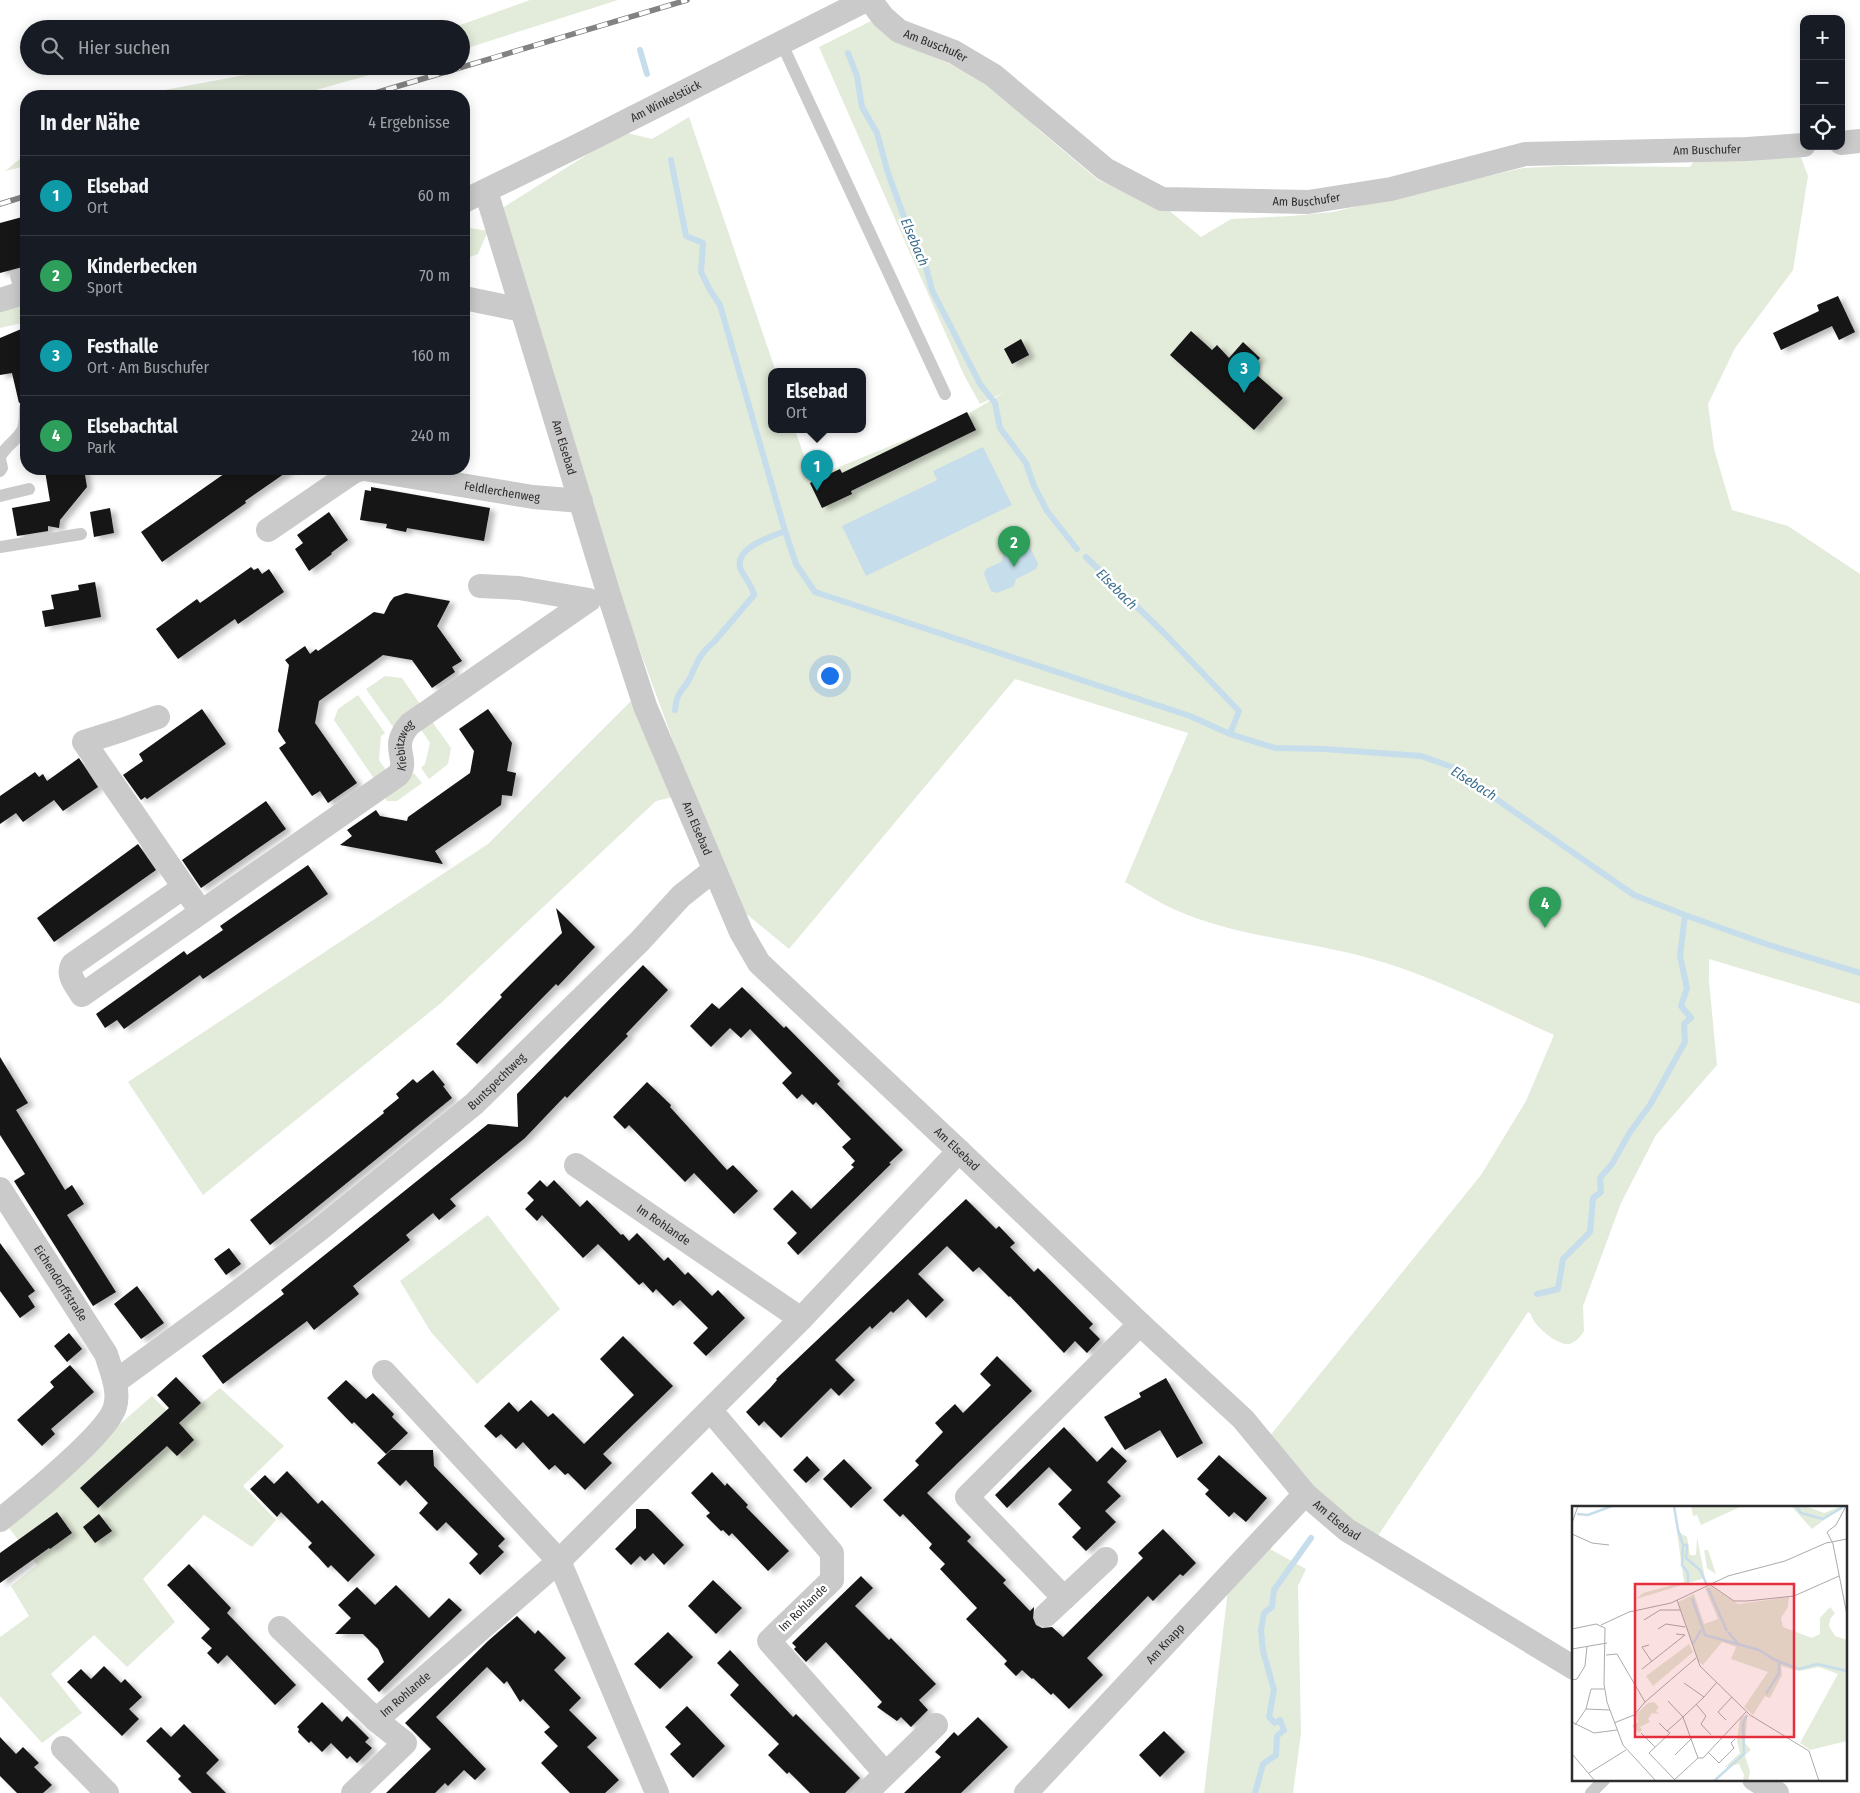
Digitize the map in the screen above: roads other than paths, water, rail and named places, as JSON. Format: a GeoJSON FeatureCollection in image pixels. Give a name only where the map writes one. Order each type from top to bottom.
{"type":"FeatureCollection","features":[{"type":"Feature","properties":{"kind":"street","name":"Am Winkelstück"},"geometry":{"type":"LineString","coordinates":[[470,198],[862,1]]}},
{"type":"Feature","properties":{"kind":"street","name":"Am Buschufer"},"geometry":{"type":"LineString","coordinates":[[862,1],[899,31],[954,52],[992,75],[1105,169],[1162,199],[1308,202],[1391,189],[1526,154],[1747,149],[1800,145]]}},
{"type":"Feature","properties":{"kind":"street"},"geometry":{"type":"LineString","coordinates":[[1845,143],[1860,141]]}},
{"type":"Feature","properties":{"kind":"street","name":"Am Elsebad"},"geometry":{"type":"LineString","coordinates":[[486,191],[581,501],[599,597],[741,932],[759,964],[1243,1419],[1304,1494],[1347,1530],[1572,1667]]}},
{"type":"Feature","properties":{"kind":"street"},"geometry":{"type":"LineString","coordinates":[[470,299],[522,310]]}},
{"type":"Feature","properties":{"kind":"street","name":"Feldlerchenweg"},"geometry":{"type":"LineString","coordinates":[[268,530],[349,475]]}},
{"type":"Feature","properties":{"kind":"street","name":"Feldlerchenweg"},"geometry":{"type":"LineString","coordinates":[[399,475],[533,497],[581,501]]}},
{"type":"Feature","properties":{"kind":"street"},"geometry":{"type":"LineString","coordinates":[[480,586],[518,588],[599,597]]}},
{"type":"Feature","properties":{"kind":"street","name":"Kiebitzweg"},"geometry":{"type":"LineString","coordinates":[[184,887],[73,964],[70,969],[70,977],[82,995],[398,775],[402,768],[400,739],[410,724],[599,597]]}},
{"type":"Feature","properties":{"kind":"street"},"geometry":{"type":"LineString","coordinates":[[158,717],[84,742],[201,912]]}},
{"type":"Feature","properties":{"kind":"street","name":"Buntspechtweg"},"geometry":{"type":"LineString","coordinates":[[115,1382],[320,1229],[474,1104],[640,941],[682,896],[714,870]]}},
{"type":"Feature","properties":{"kind":"street","name":"Im Rohlande"},"geometry":{"type":"LineString","coordinates":[[280,1628],[376,1720],[559,1561],[801,1319],[959,1151]]}},
{"type":"Feature","properties":{"kind":"street","name":"Im Rohlande"},"geometry":{"type":"LineString","coordinates":[[576,1165],[801,1319]]}},
{"type":"Feature","properties":{"kind":"street","name":"Eichendorffstraße"},"geometry":{"type":"LineString","coordinates":[[0,1189],[106,1354],[115,1382],[115,1407],[104,1428],[30,1496],[0,1520]]}},
{"type":"Feature","properties":{"kind":"street"},"geometry":{"type":"LineString","coordinates":[[1064,1598],[966,1497],[1140,1324]]}},
{"type":"Feature","properties":{"kind":"street"},"geometry":{"type":"LineString","coordinates":[[384,1372],[559,1561],[657,1793]]}},
{"type":"Feature","properties":{"kind":"street","name":"Im Rohlande"},"geometry":{"type":"LineString","coordinates":[[711,1411],[832,1553],[832,1580],[769,1641],[885,1773]]}},
{"type":"Feature","properties":{"kind":"street","name":"Am Knapp"},"geometry":{"type":"LineString","coordinates":[[1026,1793],[1304,1494]]}},
{"type":"Feature","properties":{"kind":"street"},"geometry":{"type":"LineString","coordinates":[[1046,1615],[1106,1558]]}},
{"type":"Feature","properties":{"kind":"street"},"geometry":{"type":"LineString","coordinates":[[353,1793],[405,1743],[376,1720]]}},
{"type":"Feature","properties":{"kind":"street"},"geometry":{"type":"LineString","coordinates":[[866,1793],[936,1725]]}},
{"type":"Feature","properties":{"kind":"street"},"geometry":{"type":"LineString","coordinates":[[63,1748],[107,1793]]}},
{"type":"Feature","properties":{"kind":"street"},"geometry":{"type":"LineString","coordinates":[[1756,1780],[1777,1793]]}},
{"type":"Feature","properties":{"kind":"lane"},"geometry":{"type":"LineString","coordinates":[[781,42],[945,394]]}},
{"type":"Feature","properties":{"kind":"lane"},"geometry":{"type":"LineString","coordinates":[[0,471],[2,468],[0,458],[4,448],[20,433]]}},
{"type":"Feature","properties":{"kind":"lane"},"geometry":{"type":"LineString","coordinates":[[0,496],[29,489]]}},
{"type":"Feature","properties":{"kind":"lane"},"geometry":{"type":"LineString","coordinates":[[0,547],[81,534]]}},
{"type":"Feature","properties":{"kind":"lane"},"geometry":{"type":"LineString","coordinates":[[1591,1793],[1604,1780]]}},
{"type":"Feature","properties":{"kind":"water"},"geometry":{"type":"Polygon","coordinates":[[[983,447],[1012,505],[866,576],[842,526],[937,480],[933,471],[983,447]]]}},
{"type":"Feature","properties":{"kind":"water"},"geometry":{"type":"Polygon","coordinates":[[[1023,543],[1029,545],[1038,564],[1036,569],[1016,579],[1014,586],[997,593],[991,591],[984,574],[986,569],[1001,562],[1004,552],[1023,543]]]}},
{"type":"Feature","properties":{"kind":"waterway"},"geometry":{"type":"LineString","coordinates":[[640,50],[647,74]]}},
{"type":"Feature","properties":{"kind":"waterway","name":"Elsebach"},"geometry":{"type":"LineString","coordinates":[[848,53],[857,76],[862,107],[877,133],[888,173],[917,253],[926,267],[932,290],[980,384],[995,403],[1000,428],[1026,463],[1034,486],[1047,511],[1077,549]]}},
{"type":"Feature","properties":{"kind":"waterway"},"geometry":{"type":"LineString","coordinates":[[671,160],[686,236],[703,243],[701,272],[720,305],[796,564],[815,592],[1190,716],[1230,734],[1275,748],[1324,749],[1421,756],[1455,768],[1486,792],[1634,895],[1769,945],[1860,973]]}},
{"type":"Feature","properties":{"kind":"waterway"},"geometry":{"type":"LineString","coordinates":[[675,710],[679,695],[702,655],[754,595],[741,570],[740,562],[742,555],[754,544],[785,531]]}},
{"type":"Feature","properties":{"kind":"waterway","name":"Elsebach"},"geometry":{"type":"LineString","coordinates":[[1086,557],[1166,635],[1239,711],[1230,734]]}},
{"type":"Feature","properties":{"kind":"waterway"},"geometry":{"type":"LineString","coordinates":[[1537,1294],[1558,1289],[1563,1259],[1590,1232],[1593,1198],[1601,1192],[1600,1178],[1612,1164],[1630,1132],[1650,1105],[1685,1042],[1684,1024],[1691,1018],[1681,1006],[1687,988],[1680,956],[1685,915]]}},
{"type":"Feature","properties":{"kind":"waterway"},"geometry":{"type":"LineString","coordinates":[[1255,1793],[1263,1764],[1276,1755],[1277,1736],[1284,1730],[1280,1720],[1275,1723],[1269,1717],[1274,1690],[1263,1651],[1261,1630],[1264,1613],[1272,1607],[1274,1590],[1311,1538]]}},
{"type":"Feature","properties":{"kind":"railway"},"geometry":{"type":"LineString","coordinates":[[470,65],[687,0]]}},
{"type":"Feature","properties":{"kind":"railway"},"geometry":{"type":"LineString","coordinates":[[385,90],[435,75]]}},
{"type":"Feature","properties":{"kind":"railway"},"geometry":{"type":"LineString","coordinates":[[0,204],[20,198]]}},
{"type":"Feature","properties":{"kind":"place","name":"Festhalle"},"geometry":{"type":"Point","coordinates":[1244,393]}},
{"type":"Feature","properties":{"kind":"place","name":"Elsebad"},"geometry":{"type":"Point","coordinates":[817,491]}},
{"type":"Feature","properties":{"kind":"place","name":"Kinderbecken"},"geometry":{"type":"Point","coordinates":[1014,567]}},
{"type":"Feature","properties":{"kind":"place","name":"Elsebachtal"},"geometry":{"type":"Point","coordinates":[1545,928]}}]}
